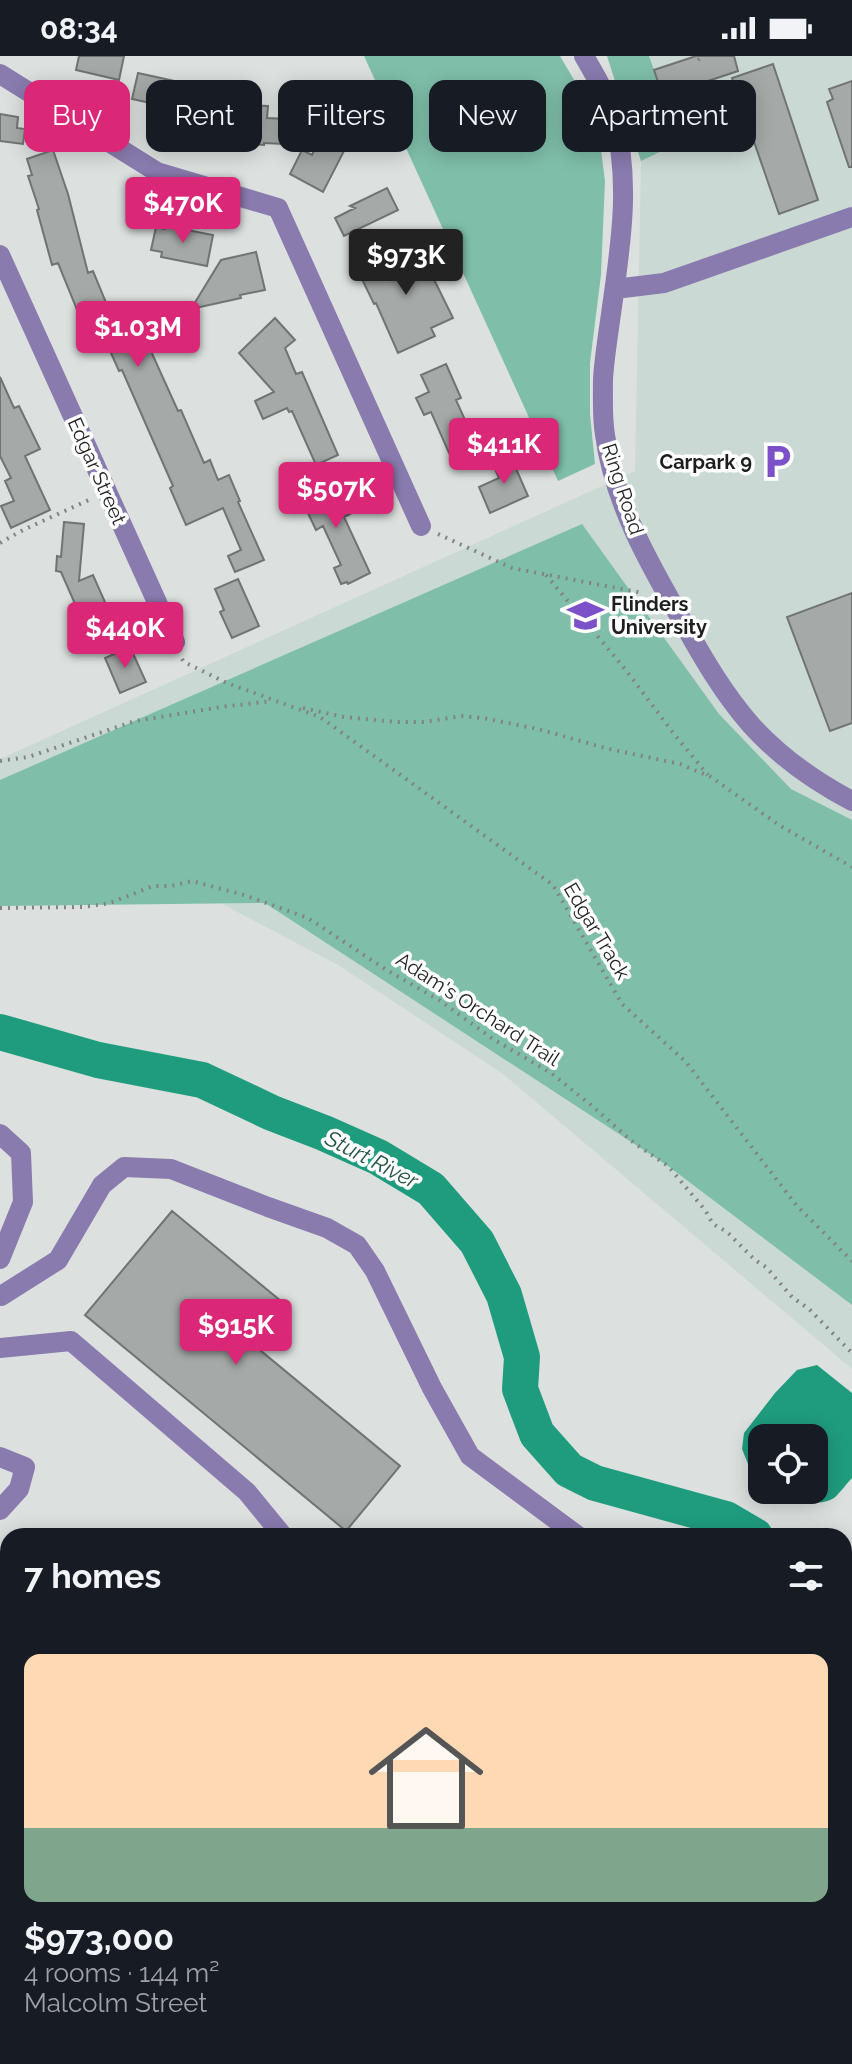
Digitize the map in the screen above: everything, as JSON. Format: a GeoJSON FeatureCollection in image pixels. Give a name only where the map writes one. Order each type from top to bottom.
{"type":"FeatureCollection","features":[{"type":"Feature","properties":{"kind":"street","name":"Ring Road"},"geometry":{"type":"LineString","coordinates":[[584,56],[612,112],[622,158],[623,214],[603,376],[604,433],[621,499],[668,597],[715,678],[752,726],[772,746],[808,776],[852,801]]}},
{"type":"Feature","properties":{"kind":"street"},"geometry":{"type":"LineString","coordinates":[[0,74],[157,172],[278,208],[421,526]]}},
{"type":"Feature","properties":{"kind":"street"},"geometry":{"type":"LineString","coordinates":[[615,289],[664,283],[852,217]]}},
{"type":"Feature","properties":{"kind":"street","name":"Edgar Street"},"geometry":{"type":"LineString","coordinates":[[0,255],[175,642]]}},
{"type":"Feature","properties":{"kind":"street"},"geometry":{"type":"LineString","coordinates":[[0,1134],[21,1153],[23,1202],[0,1259]]}},
{"type":"Feature","properties":{"kind":"street"},"geometry":{"type":"LineString","coordinates":[[0,1296],[58,1260],[102,1185],[124,1167],[171,1169],[327,1228],[357,1245],[375,1271],[432,1388],[470,1456],[567,1528]]}},
{"type":"Feature","properties":{"kind":"street"},"geometry":{"type":"LineString","coordinates":[[0,1348],[71,1341],[247,1492],[276,1528]]}},
{"type":"Feature","properties":{"kind":"street"},"geometry":{"type":"LineString","coordinates":[[0,1457],[25,1467],[19,1489],[0,1510]]}},
{"type":"Feature","properties":{"kind":"path"},"geometry":{"type":"LineString","coordinates":[[0,543],[107,492]]}},
{"type":"Feature","properties":{"kind":"path"},"geometry":{"type":"LineString","coordinates":[[421,526],[512,568],[668,597]]}},
{"type":"Feature","properties":{"kind":"path"},"geometry":{"type":"LineString","coordinates":[[546,575],[711,777]]}},
{"type":"Feature","properties":{"kind":"path","name":"Edgar Track"},"geometry":{"type":"LineString","coordinates":[[175,642],[184,662],[227,683],[320,717],[553,885],[622,1004],[686,1062],[797,1206],[852,1261]]}},
{"type":"Feature","properties":{"kind":"path"},"geometry":{"type":"LineString","coordinates":[[0,761],[28,757],[135,721],[274,701]]}},
{"type":"Feature","properties":{"kind":"path"},"geometry":{"type":"LineString","coordinates":[[288,706],[344,717],[396,722],[424,722],[461,716],[483,718],[680,764],[711,777],[779,825],[852,867]]}},
{"type":"Feature","properties":{"kind":"path","name":"Adam's Orchard Trail"},"geometry":{"type":"LineString","coordinates":[[0,908],[84,907],[110,903],[153,886],[192,881],[244,895],[308,918],[439,1000],[493,1039],[551,1073],[634,1143],[668,1166],[713,1224],[727,1232],[766,1267],[792,1297],[809,1309],[852,1353]]}},
{"type":"Feature","properties":{"kind":"shaded area"},"geometry":{"type":"Polygon","coordinates":[[[364,56],[560,56],[574,80],[562,80],[562,152],[601,152],[605,181],[601,275],[590,363],[590,414],[595,464],[558,481],[408,152],[413,152],[413,80],[375,80],[364,56]]]}},
{"type":"Feature","properties":{"kind":"shaded area","name":"Flinders University"},"geometry":{"type":"Polygon","coordinates":[[[607,56],[852,56],[852,1369],[503,1074],[338,965],[209,897],[0,899],[0,759],[635,471],[641,161],[638,152],[756,152],[756,80],[615,80],[607,56]]]}},
{"type":"Feature","properties":{"kind":"shaded area"},"geometry":{"type":"Polygon","coordinates":[[[607,56],[649,56],[658,80],[615,80],[607,56]]]}},
{"type":"Feature","properties":{"kind":"shaded area"},"geometry":{"type":"Polygon","coordinates":[[[638,152],[659,152],[641,161],[638,152]]]}},
{"type":"Feature","properties":{"kind":"shaded area","name":"Flinders University"},"geometry":{"type":"Polygon","coordinates":[[[582,524],[719,714],[791,789],[852,820],[852,1305],[668,1166],[265,903],[0,906],[0,780],[582,524]]]}},
{"type":"Feature","properties":{"kind":"shaded area"},"geometry":{"type":"Polygon","coordinates":[[[817,1365],[852,1393],[852,1478],[828,1501],[828,1424],[751,1424],[797,1370],[817,1365]]]}},
{"type":"Feature","properties":{"kind":"shaded area"},"geometry":{"type":"Polygon","coordinates":[[[748,1428],[748,1464],[742,1449],[744,1433],[748,1428]]]}},
{"type":"Feature","properties":{"kind":"building"},"geometry":{"type":"Polygon","coordinates":[[[79,56],[124,56],[119,80],[76,70],[79,56]]]}},
{"type":"Feature","properties":{"kind":"building"},"geometry":{"type":"Polygon","coordinates":[[[696,56],[734,56],[738,71],[711,80],[657,80],[654,70],[696,56]]]}},
{"type":"Feature","properties":{"kind":"building"},"geometry":{"type":"Polygon","coordinates":[[[773,64],[818,200],[779,214],[756,147],[756,80],[732,78],[773,64]]]}},
{"type":"Feature","properties":{"kind":"building"},"geometry":{"type":"Polygon","coordinates":[[[138,73],[170,80],[146,80],[146,102],[132,99],[138,73]]]}},
{"type":"Feature","properties":{"kind":"building"},"geometry":{"type":"Polygon","coordinates":[[[852,81],[852,167],[849,167],[827,102],[833,99],[829,89],[852,81]]]}},
{"type":"Feature","properties":{"kind":"building"},"geometry":{"type":"Polygon","coordinates":[[[262,106],[268,106],[267,118],[278,119],[278,144],[264,145],[262,106]]]}},
{"type":"Feature","properties":{"kind":"building"},"geometry":{"type":"Polygon","coordinates":[[[0,114],[18,117],[17,128],[24,129],[23,144],[0,141],[0,114]]]}},
{"type":"Feature","properties":{"kind":"building"},"geometry":{"type":"Polygon","coordinates":[[[54,152],[88,273],[93,271],[116,327],[136,318],[204,463],[210,460],[218,480],[229,475],[264,560],[235,572],[228,556],[241,550],[223,508],[186,525],[170,488],[173,486],[95,317],[82,322],[58,263],[52,265],[28,176],[32,175],[27,159],[54,152]]]}},
{"type":"Feature","properties":{"kind":"building"},"geometry":{"type":"Polygon","coordinates":[[[301,152],[312,155],[313,152],[343,152],[323,192],[290,174],[301,152]]]}},
{"type":"Feature","properties":{"kind":"building"},"geometry":{"type":"Polygon","coordinates":[[[387,188],[398,210],[344,236],[335,218],[355,208],[350,206],[387,188]]]}},
{"type":"Feature","properties":{"kind":"building"},"geometry":{"type":"Polygon","coordinates":[[[166,226],[213,235],[207,266],[161,257],[162,252],[151,250],[156,227],[165,229],[166,226]]]}},
{"type":"Feature","properties":{"kind":"building"},"geometry":{"type":"Polygon","coordinates":[[[416,243],[453,318],[431,328],[435,336],[398,353],[358,271],[416,243]]]}},
{"type":"Feature","properties":{"kind":"building"},"geometry":{"type":"Polygon","coordinates":[[[256,252],[265,290],[191,309],[221,260],[256,252]]]}},
{"type":"Feature","properties":{"kind":"building"},"geometry":{"type":"Polygon","coordinates":[[[275,318],[295,340],[285,348],[296,374],[302,372],[338,455],[316,465],[292,411],[289,412],[287,408],[263,419],[255,401],[274,392],[239,353],[275,318]]]}},
{"type":"Feature","properties":{"kind":"building"},"geometry":{"type":"Polygon","coordinates":[[[446,364],[461,398],[456,400],[479,451],[464,457],[460,448],[449,453],[431,412],[424,415],[416,398],[429,392],[421,375],[446,364]]]}},
{"type":"Feature","properties":{"kind":"building"},"geometry":{"type":"Polygon","coordinates":[[[0,377],[14,408],[19,406],[40,449],[25,456],[50,510],[11,528],[1,506],[14,501],[5,481],[11,478],[0,456],[0,377]]]}},
{"type":"Feature","properties":{"kind":"building"},"geometry":{"type":"Polygon","coordinates":[[[510,455],[528,496],[490,513],[479,487],[499,478],[492,462],[510,455]]]}},
{"type":"Feature","properties":{"kind":"building"},"geometry":{"type":"Polygon","coordinates":[[[319,482],[326,497],[341,490],[352,513],[344,517],[370,573],[348,584],[341,584],[334,568],[341,565],[323,526],[316,530],[298,492],[319,482]]]}},
{"type":"Feature","properties":{"kind":"building"},"geometry":{"type":"Polygon","coordinates":[[[64,522],[84,524],[79,581],[93,575],[112,618],[86,629],[61,572],[56,571],[57,556],[61,557],[64,522]]]}},
{"type":"Feature","properties":{"kind":"building"},"geometry":{"type":"Polygon","coordinates":[[[238,579],[259,626],[232,638],[220,612],[224,610],[215,589],[238,579]]]}},
{"type":"Feature","properties":{"kind":"building"},"geometry":{"type":"Polygon","coordinates":[[[852,593],[852,723],[830,731],[787,617],[852,593]]]}},
{"type":"Feature","properties":{"kind":"building"},"geometry":{"type":"Polygon","coordinates":[[[130,647],[146,682],[120,693],[105,658],[130,647]]]}},
{"type":"Feature","properties":{"kind":"building"},"geometry":{"type":"Polygon","coordinates":[[[172,1211],[282,1302],[249,1341],[400,1466],[348,1528],[342,1528],[85,1315],[172,1211]]]}},
{"type":"Feature","properties":{"kind":"waterway","name":"Sturt River"},"geometry":{"type":"LineString","coordinates":[[0,1032],[98,1060],[202,1080],[378,1157],[431,1189],[477,1242],[504,1295],[522,1357],[520,1389],[537,1434],[569,1470],[595,1483],[726,1519],[741,1528]]}},
{"type":"Feature","properties":{"kind":"place","name":"Carpark 9"},"geometry":{"type":"Point","coordinates":[778,462]}},
{"type":"Feature","properties":{"kind":"place","name":"Flinders University"},"geometry":{"type":"Point","coordinates":[585,615]}}]}
